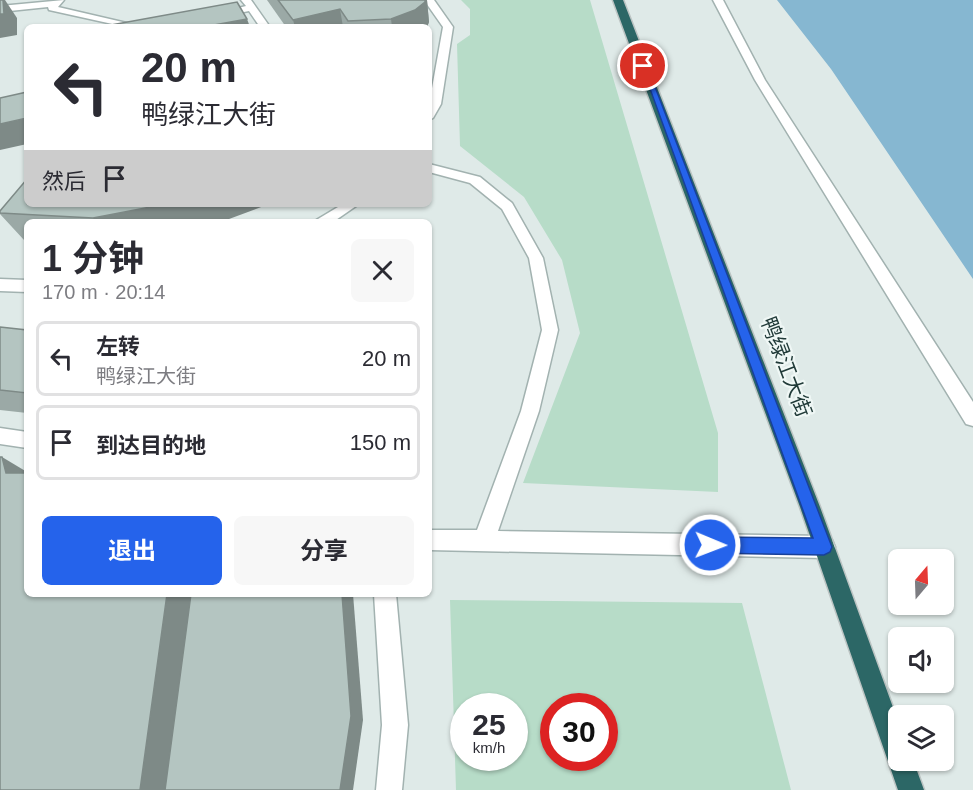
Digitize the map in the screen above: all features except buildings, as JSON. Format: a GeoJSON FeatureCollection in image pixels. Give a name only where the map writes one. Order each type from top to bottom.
{"type":"FeatureCollection","features":[{"type":"Feature","properties":{"kind":"highway","name":"鸭绿江大街"},"geometry":{"type":"LineString","coordinates":[[618,0],[824,547],[888,727]]}},
{"type":"Feature","properties":{"kind":"highway"},"geometry":{"type":"LineString","coordinates":[[904,771],[911,790]]}},
{"type":"Feature","properties":{"kind":"street"},"geometry":{"type":"LineString","coordinates":[[429,0],[448,27],[442,40],[435,104],[432,110]]}},
{"type":"Feature","properties":{"kind":"street"},"geometry":{"type":"LineString","coordinates":[[718,0],[760,80],[973,418]]}},
{"type":"Feature","properties":{"kind":"street"},"geometry":{"type":"LineString","coordinates":[[0,9],[57,2]]}},
{"type":"Feature","properties":{"kind":"street"},"geometry":{"type":"LineString","coordinates":[[57,2],[52,8],[71,16],[120,24]]}},
{"type":"Feature","properties":{"kind":"street"},"geometry":{"type":"LineString","coordinates":[[208,16],[249,4],[263,24]]}},
{"type":"Feature","properties":{"kind":"street"},"geometry":{"type":"LineString","coordinates":[[432,169],[475,180],[507,206],[536,258],[550,330],[530,411],[483,542]]}},
{"type":"Feature","properties":{"kind":"street"},"geometry":{"type":"LineString","coordinates":[[328,219],[348,207]]}},
{"type":"Feature","properties":{"kind":"street"},"geometry":{"type":"LineString","coordinates":[[0,285],[24,286]]}},
{"type":"Feature","properties":{"kind":"street"},"geometry":{"type":"LineString","coordinates":[[0,436],[24,440]]}},
{"type":"Feature","properties":{"kind":"street"},"geometry":{"type":"LineString","coordinates":[[432,540],[824,547]]}},
{"type":"Feature","properties":{"kind":"street"},"geometry":{"type":"LineString","coordinates":[[385,597],[395,725],[389,790]]}},
{"type":"Feature","properties":{"kind":"green space"},"geometry":{"type":"Polygon","coordinates":[[[461,0],[590,0],[718,433],[718,492],[523,483],[580,333],[562,260],[524,197],[460,146],[457,44],[470,35],[470,9],[461,0]]]}},
{"type":"Feature","properties":{"kind":"green space"},"geometry":{"type":"Polygon","coordinates":[[[450,600],[742,603],[791,790],[456,790],[455,771],[528,771],[528,693],[453,693],[450,600]]]}},
{"type":"Feature","properties":{"kind":"water"},"geometry":{"type":"Polygon","coordinates":[[[777,0],[973,0],[973,279],[831,69],[777,0]]]}},
{"type":"Feature","properties":{"kind":"route"},"geometry":{"type":"LineString","coordinates":[[643,66],[824,547],[710,545]]}}]}
